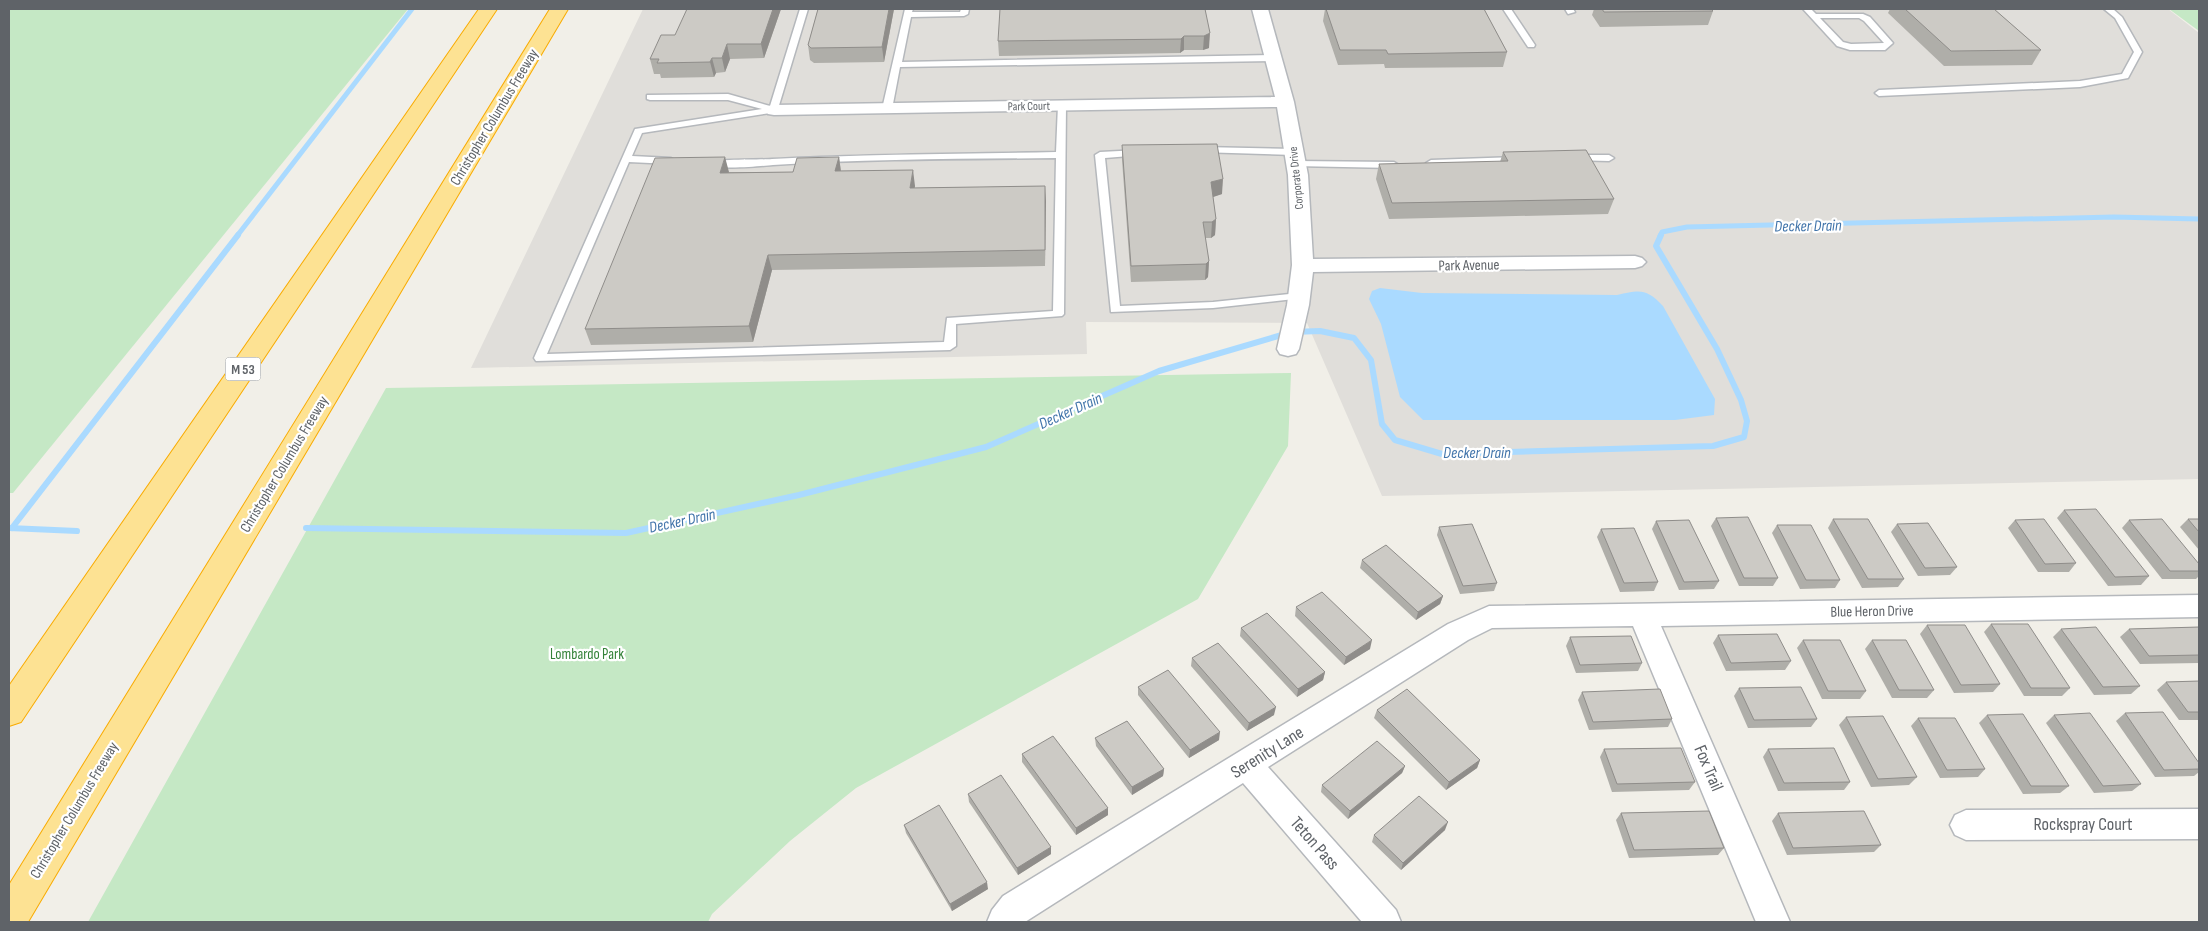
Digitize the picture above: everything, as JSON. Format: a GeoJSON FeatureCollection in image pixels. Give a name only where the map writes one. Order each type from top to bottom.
{"type":"FeatureCollection","features":[{"type":"Feature","properties":{"kind":"highway","name":"M 53"},"geometry":{"type":"LineString","coordinates":[[9,712],[488,9]]}},
{"type":"Feature","properties":{"kind":"highway","name":"Christopher Columbus Freeway"},"geometry":{"type":"LineString","coordinates":[[9,919],[558,9]]}},
{"type":"Feature","properties":{"kind":"street","name":"Corporate Drive"},"geometry":{"type":"LineString","coordinates":[[1260,9],[1285,102],[1295,158],[1303,265],[1299,296],[1288,349]]}},
{"type":"Feature","properties":{"kind":"street","name":"Park Court"},"geometry":{"type":"LineString","coordinates":[[774,110],[1285,102]]}},
{"type":"Feature","properties":{"kind":"street","name":"Park Avenue"},"geometry":{"type":"LineString","coordinates":[[1303,265],[1363,266],[1635,262]]}},
{"type":"Feature","properties":{"kind":"street","name":"Blue Heron Drive"},"geometry":{"type":"LineString","coordinates":[[1544,616],[2199,607]]}},
{"type":"Feature","properties":{"kind":"street","name":"Fox Trail"},"geometry":{"type":"LineString","coordinates":[[1642,614],[1773,922]]}},
{"type":"Feature","properties":{"kind":"street","name":"Serenity Lane"},"geometry":{"type":"LineString","coordinates":[[1004,922],[1015,908],[1458,632],[1489,617],[1544,616]]}},
{"type":"Feature","properties":{"kind":"street","name":"Teton Pass"},"geometry":{"type":"LineString","coordinates":[[1246,764],[1384,922]]}},
{"type":"Feature","properties":{"kind":"street","name":"Rockspray Court"},"geometry":{"type":"LineString","coordinates":[[1966,825],[2199,824]]}},
{"type":"Feature","properties":{"kind":"lane"},"geometry":{"type":"LineString","coordinates":[[774,110],[781,81],[804,9]]}},
{"type":"Feature","properties":{"kind":"lane"},"geometry":{"type":"LineString","coordinates":[[887,109],[908,12],[964,14],[965,9]]}},
{"type":"Feature","properties":{"kind":"lane"},"geometry":{"type":"LineString","coordinates":[[1507,9],[1531,45]]}},
{"type":"Feature","properties":{"kind":"lane"},"geometry":{"type":"LineString","coordinates":[[1807,9],[1813,16],[1840,44],[1850,47],[1885,47],[1889,43],[1866,19],[1860,16],[1813,16]]}},
{"type":"Feature","properties":{"kind":"lane"},"geometry":{"type":"LineString","coordinates":[[1879,93],[2080,84],[2125,76],[2138,52],[2118,16],[2108,9]]}},
{"type":"Feature","properties":{"kind":"lane"},"geometry":{"type":"LineString","coordinates":[[896,65],[1273,58]]}},
{"type":"Feature","properties":{"kind":"lane"},"geometry":{"type":"LineString","coordinates":[[650,97],[728,97],[774,110]]}},
{"type":"Feature","properties":{"kind":"lane"},"geometry":{"type":"LineString","coordinates":[[774,110],[638,131],[540,358],[950,346],[951,321],[1058,314],[1062,105]]}},
{"type":"Feature","properties":{"kind":"lane"},"geometry":{"type":"LineString","coordinates":[[1192,149],[1295,158],[1414,164],[1524,160]]}},
{"type":"Feature","properties":{"kind":"lane"},"geometry":{"type":"LineString","coordinates":[[1146,152],[1100,155],[1115,310],[1213,305],[1299,296]]}},
{"type":"Feature","properties":{"kind":"lane"},"geometry":{"type":"LineString","coordinates":[[703,162],[742,164],[843,158],[1060,155]]}},
{"type":"Feature","properties":{"kind":"lane"},"geometry":{"type":"LineString","coordinates":[[1562,158],[1609,158]]}},
{"type":"Feature","properties":{"kind":"lane"},"geometry":{"type":"LineString","coordinates":[[626,159],[684,162]]}},
{"type":"Feature","properties":{"kind":"shaded area"},"geometry":{"type":"Polygon","coordinates":[[[643,9],[2168,9],[2199,33],[2199,479],[1382,496],[1307,323],[1086,322],[1087,354],[471,368],[643,9]]]}},
{"type":"Feature","properties":{"kind":"green space"},"geometry":{"type":"Polygon","coordinates":[[[9,9],[408,9],[13,493],[9,493],[9,9]]]}},
{"type":"Feature","properties":{"kind":"green space"},"geometry":{"type":"Polygon","coordinates":[[[2169,9],[2199,9],[2199,31],[2169,9]]]}},
{"type":"Feature","properties":{"kind":"green space","name":"Lombardo Park"},"geometry":{"type":"Polygon","coordinates":[[[1291,373],[1288,446],[1198,599],[856,788],[790,841],[712,914],[708,922],[88,922],[386,388],[1291,373]]]}},
{"type":"Feature","properties":{"kind":"water"},"geometry":{"type":"Polygon","coordinates":[[[1380,288],[1422,293],[1617,295],[1631,292],[1647,293],[1663,306],[1715,399],[1714,415],[1675,420],[1423,420],[1400,397],[1381,324],[1369,299],[1372,291],[1380,288]]]}},
{"type":"Feature","properties":{"kind":"building"},"geometry":{"type":"Polygon","coordinates":[[[687,9],[773,9],[761,44],[727,44],[722,58],[712,58],[710,62],[657,63],[659,59],[650,59],[661,35],[675,35],[687,9]]]}},
{"type":"Feature","properties":{"kind":"building"},"geometry":{"type":"Polygon","coordinates":[[[818,9],[889,9],[882,47],[811,48],[808,45],[818,9]]]}},
{"type":"Feature","properties":{"kind":"building"},"geometry":{"type":"Polygon","coordinates":[[[1000,9],[1205,9],[1210,33],[1204,36],[1184,36],[1181,39],[998,41],[1000,9]]]}},
{"type":"Feature","properties":{"kind":"building"},"geometry":{"type":"Polygon","coordinates":[[[1326,9],[1484,9],[1507,52],[1388,54],[1386,50],[1340,50],[1326,9]]]}},
{"type":"Feature","properties":{"kind":"building"},"geometry":{"type":"Polygon","coordinates":[[[1602,9],[1711,9],[1713,11],[1604,12],[1602,9]]]}},
{"type":"Feature","properties":{"kind":"building"},"geometry":{"type":"Polygon","coordinates":[[[1905,9],[1994,9],[2041,50],[1951,51],[1905,9]]]}},
{"type":"Feature","properties":{"kind":"building"},"geometry":{"type":"Polygon","coordinates":[[[1217,144],[1223,179],[1211,182],[1216,219],[1212,222],[1203,222],[1209,261],[1206,264],[1131,266],[1122,145],[1217,144]]]}},
{"type":"Feature","properties":{"kind":"building"},"geometry":{"type":"Polygon","coordinates":[[[1586,150],[1614,199],[1392,203],[1379,164],[1508,161],[1503,152],[1586,150]]]}},
{"type":"Feature","properties":{"kind":"building"},"geometry":{"type":"Polygon","coordinates":[[[725,157],[720,173],[793,172],[797,158],[839,157],[835,171],[913,170],[910,188],[1045,186],[1045,250],[768,255],[749,326],[585,329],[655,158],[725,157]]]}},
{"type":"Feature","properties":{"kind":"building"},"geometry":{"type":"Polygon","coordinates":[[[2096,509],[2149,576],[2115,577],[2064,510],[2096,509]]]}},
{"type":"Feature","properties":{"kind":"building"},"geometry":{"type":"Polygon","coordinates":[[[1748,517],[1778,578],[1744,578],[1716,518],[1748,517]]]}},
{"type":"Feature","properties":{"kind":"building"},"geometry":{"type":"Polygon","coordinates":[[[1833,519],[1868,519],[1904,579],[1868,579],[1833,519]]]}},
{"type":"Feature","properties":{"kind":"building"},"geometry":{"type":"Polygon","coordinates":[[[2044,519],[2076,563],[2045,564],[2015,520],[2044,519]]]}},
{"type":"Feature","properties":{"kind":"building"},"geometry":{"type":"Polygon","coordinates":[[[2162,519],[2199,564],[2199,571],[2170,571],[2129,520],[2162,519]]]}},
{"type":"Feature","properties":{"kind":"building"},"geometry":{"type":"Polygon","coordinates":[[[2188,519],[2199,519],[2199,532],[2188,519]]]}},
{"type":"Feature","properties":{"kind":"building"},"geometry":{"type":"Polygon","coordinates":[[[1689,520],[1719,581],[1684,582],[1656,521],[1689,520]]]}},
{"type":"Feature","properties":{"kind":"building"},"geometry":{"type":"Polygon","coordinates":[[[1928,523],[1957,567],[1925,568],[1897,524],[1928,523]]]}},
{"type":"Feature","properties":{"kind":"building"},"geometry":{"type":"Polygon","coordinates":[[[1472,524],[1497,583],[1463,586],[1439,527],[1472,524]]]}},
{"type":"Feature","properties":{"kind":"building"},"geometry":{"type":"Polygon","coordinates":[[[1777,525],[1811,525],[1840,580],[1806,580],[1777,525]]]}},
{"type":"Feature","properties":{"kind":"building"},"geometry":{"type":"Polygon","coordinates":[[[1634,528],[1658,582],[1624,583],[1601,529],[1634,528]]]}},
{"type":"Feature","properties":{"kind":"building"},"geometry":{"type":"Polygon","coordinates":[[[1386,545],[1443,596],[1418,612],[1362,560],[1386,545]]]}},
{"type":"Feature","properties":{"kind":"building"},"geometry":{"type":"Polygon","coordinates":[[[1322,592],[1372,640],[1346,657],[1296,607],[1322,592]]]}},
{"type":"Feature","properties":{"kind":"building"},"geometry":{"type":"Polygon","coordinates":[[[1267,613],[1325,672],[1298,689],[1241,628],[1267,613]]]}},
{"type":"Feature","properties":{"kind":"building"},"geometry":{"type":"Polygon","coordinates":[[[1991,624],[2028,624],[2070,688],[2031,688],[1991,624]]]}},
{"type":"Feature","properties":{"kind":"building"},"geometry":{"type":"Polygon","coordinates":[[[1927,625],[1965,625],[2000,684],[1961,685],[1927,625]]]}},
{"type":"Feature","properties":{"kind":"building"},"geometry":{"type":"Polygon","coordinates":[[[2096,627],[2140,686],[2103,687],[2061,629],[2096,627]]]}},
{"type":"Feature","properties":{"kind":"building"},"geometry":{"type":"Polygon","coordinates":[[[2199,627],[2199,655],[2149,656],[2129,629],[2199,627]]]}},
{"type":"Feature","properties":{"kind":"building"},"geometry":{"type":"Polygon","coordinates":[[[1777,634],[1791,661],[1731,663],[1718,635],[1777,634]]]}},
{"type":"Feature","properties":{"kind":"building"},"geometry":{"type":"Polygon","coordinates":[[[1631,636],[1642,663],[1580,665],[1570,637],[1631,636]]]}},
{"type":"Feature","properties":{"kind":"building"},"geometry":{"type":"Polygon","coordinates":[[[1803,640],[1840,640],[1866,691],[1828,691],[1803,640]]]}},
{"type":"Feature","properties":{"kind":"building"},"geometry":{"type":"Polygon","coordinates":[[[1872,640],[1906,640],[1934,690],[1899,690],[1872,640]]]}},
{"type":"Feature","properties":{"kind":"building"},"geometry":{"type":"Polygon","coordinates":[[[1218,643],[1276,707],[1249,723],[1192,658],[1218,643]]]}},
{"type":"Feature","properties":{"kind":"building"},"geometry":{"type":"Polygon","coordinates":[[[1168,670],[1220,732],[1190,750],[1138,687],[1168,670]]]}},
{"type":"Feature","properties":{"kind":"building"},"geometry":{"type":"Polygon","coordinates":[[[2199,681],[2199,712],[2188,712],[2166,682],[2199,681]]]}},
{"type":"Feature","properties":{"kind":"building"},"geometry":{"type":"Polygon","coordinates":[[[1801,687],[1817,719],[1754,720],[1739,688],[1801,687]]]}},
{"type":"Feature","properties":{"kind":"building"},"geometry":{"type":"Polygon","coordinates":[[[1407,689],[1480,760],[1449,782],[1377,710],[1407,689]]]}},
{"type":"Feature","properties":{"kind":"building"},"geometry":{"type":"Polygon","coordinates":[[[1660,689],[1672,719],[1593,722],[1582,692],[1660,689]]]}},
{"type":"Feature","properties":{"kind":"building"},"geometry":{"type":"Polygon","coordinates":[[[2163,712],[2199,763],[2199,769],[2164,770],[2125,713],[2163,712]]]}},
{"type":"Feature","properties":{"kind":"building"},"geometry":{"type":"Polygon","coordinates":[[[2090,713],[2141,784],[2103,786],[2054,715],[2090,713]]]}},
{"type":"Feature","properties":{"kind":"building"},"geometry":{"type":"Polygon","coordinates":[[[2023,714],[2069,786],[2031,786],[1987,715],[2023,714]]]}},
{"type":"Feature","properties":{"kind":"building"},"geometry":{"type":"Polygon","coordinates":[[[1883,716],[1917,777],[1878,779],[1846,717],[1883,716]]]}},
{"type":"Feature","properties":{"kind":"building"},"geometry":{"type":"Polygon","coordinates":[[[1918,718],[1955,718],[1985,769],[1947,770],[1918,718]]]}},
{"type":"Feature","properties":{"kind":"building"},"geometry":{"type":"Polygon","coordinates":[[[1127,721],[1164,769],[1132,787],[1095,738],[1127,721]]]}},
{"type":"Feature","properties":{"kind":"building"},"geometry":{"type":"Polygon","coordinates":[[[1053,736],[1108,808],[1076,828],[1022,754],[1053,736]]]}},
{"type":"Feature","properties":{"kind":"building"},"geometry":{"type":"Polygon","coordinates":[[[1377,741],[1405,766],[1350,811],[1322,785],[1377,741]]]}},
{"type":"Feature","properties":{"kind":"building"},"geometry":{"type":"Polygon","coordinates":[[[1681,748],[1695,782],[1617,784],[1604,749],[1681,748]]]}},
{"type":"Feature","properties":{"kind":"building"},"geometry":{"type":"Polygon","coordinates":[[[1834,748],[1850,782],[1784,783],[1768,749],[1834,748]]]}},
{"type":"Feature","properties":{"kind":"building"},"geometry":{"type":"Polygon","coordinates":[[[1001,775],[1051,847],[1017,868],[968,794],[1001,775]]]}},
{"type":"Feature","properties":{"kind":"building"},"geometry":{"type":"Polygon","coordinates":[[[1419,796],[1448,822],[1403,863],[1374,835],[1419,796]]]}},
{"type":"Feature","properties":{"kind":"building"},"geometry":{"type":"Polygon","coordinates":[[[939,805],[987,882],[950,904],[904,825],[939,805]]]}},
{"type":"Feature","properties":{"kind":"building"},"geometry":{"type":"Polygon","coordinates":[[[1709,811],[1724,848],[1634,850],[1621,813],[1709,811]]]}},
{"type":"Feature","properties":{"kind":"building"},"geometry":{"type":"Polygon","coordinates":[[[1864,811],[1881,845],[1793,848],[1778,813],[1864,811]]]}},
{"type":"Feature","properties":{"kind":"waterway"},"geometry":{"type":"LineString","coordinates":[[237,236],[412,9]]}},
{"type":"Feature","properties":{"kind":"waterway","name":"Decker Drain"},"geometry":{"type":"LineString","coordinates":[[1660,236],[1662,232],[1687,227],[2114,217],[2199,219]]}},
{"type":"Feature","properties":{"kind":"waterway"},"geometry":{"type":"LineString","coordinates":[[12,528],[238,235]]}},
{"type":"Feature","properties":{"kind":"waterway","name":"Decker Drain"},"geometry":{"type":"LineString","coordinates":[[306,528],[626,533],[799,495],[986,447],[1159,371],[1292,332],[1320,331],[1354,338],[1371,360],[1382,424],[1395,440],[1442,454],[1713,446],[1744,437],[1747,421],[1741,400],[1717,349],[1656,246],[1661,235]]}},
{"type":"Feature","properties":{"kind":"waterway","name":"Decker Drain"},"geometry":{"type":"LineString","coordinates":[[9,528],[77,531]]}}]}
